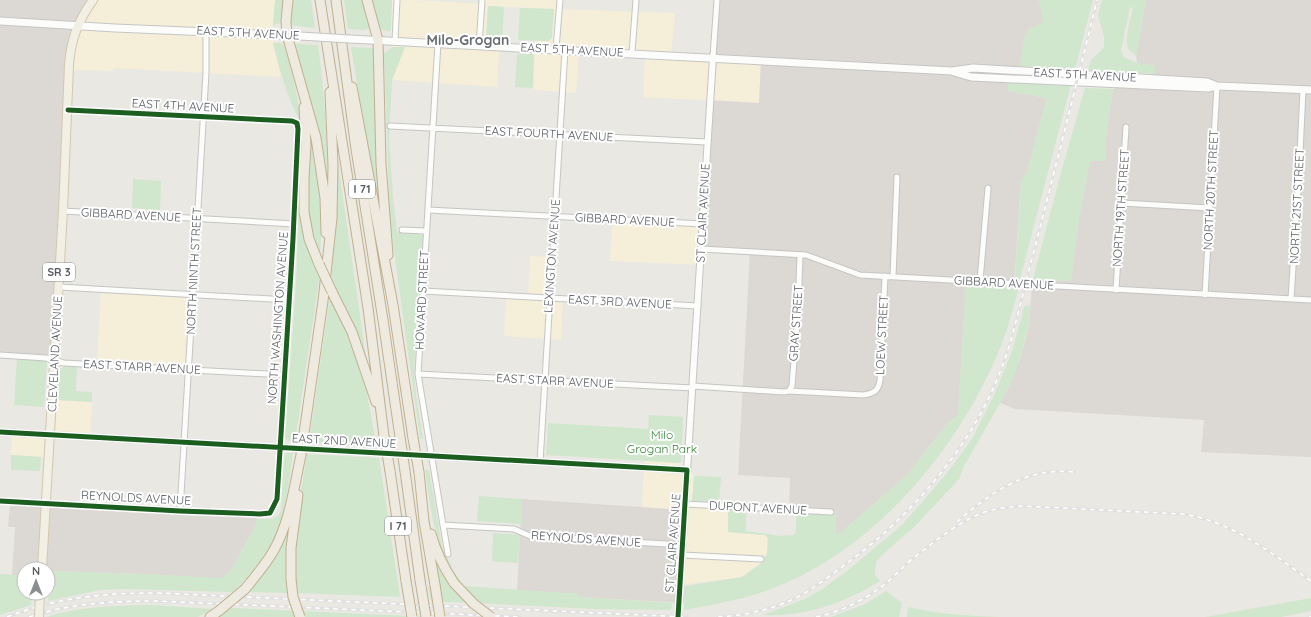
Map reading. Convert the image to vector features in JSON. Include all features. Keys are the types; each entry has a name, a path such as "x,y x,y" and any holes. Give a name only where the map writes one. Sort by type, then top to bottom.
{"highway":[{"path":"288,0 286,21 287,35 314,131 322,171 325,198 323,301 301,455 300,480 291,548 291,579 294,597 300,617"},
{"name":"I 71","path":"320,0 368,308 381,416 412,617"},
{"name":"I 71","path":"336,0 356,149 383,320 426,617"},
{"path":"367,0 378,40 381,164 393,305"},
{"path":"342,43 355,101 393,305 419,472 424,521 440,617"},
{"path":"323,264 332,218 333,165 327,48"},
{"path":"303,93 306,146 304,212 309,239 323,264 332,292 352,332 381,416"},
{"path":"210,617 245,589 265,565 274,550 286,520 301,455"},
{"path":"423,503 435,549 448,574 454,583 474,604 492,617"}],"main road":[{"name":"CLEVELAND AVENUE","path":"42,561 59,287 70,50 83,14 93,0"},
{"name":"EAST 5TH AVENUE","path":"0,21 713,57 952,71 971,77 1208,88 1217,86 1311,90"},
{"path":"39,617 40,601"}],"street":[{"path":"395,41 397,0"},
{"path":"479,46 482,0"},
{"path":"556,49 560,0"},
{"path":"632,54 636,0"},
{"name":"ST CLAIR AVENUE","path":"678,617 717,0"},
{"name":"NORTH NINTH STREET","path":"180,511 206,73 206,31"},
{"name":"HOWARD STREET","path":"438,43 418,374 442,526 448,554"},
{"name":"LEXINGTON AVENUE","path":"540,462 565,50"},
{"name":"NORTH 20TH STREET","path":"1205,295 1217,86"},
{"name":"NORTH 21ST STREET","path":"1291,299 1299,181 1303,90"},
{"name":"EAST 4TH AVENUE","path":"68,110 292,121 297,123"},
{"name":"NORTH WASHINGTON AVENUE","path":"270,513 277,499 294,224 297,123"},
{"name":"EAST FOURTH AVENUE","path":"390,126 707,142"},
{"name":"NORTH 19TH STREET","path":"1116,290 1126,127"},
{"path":"893,277 897,177"},
{"path":"980,281 988,188"},
{"path":"1122,204 1210,208"},
{"name":"GIBBARD AVENUE","path":"428,210 703,224"},
{"name":"GIBBARD AVENUE","path":"63,211 294,224"},
{"path":"402,230 426,231"},
{"name":"GIBBARD AVENUE","path":"701,249 800,254 860,275 1311,300"},
{"name":"GRAY STREET","path":"790,391 792,386 798,312 800,254"},
{"name":"LOEW STREET","path":"875,392 879,388 880,381 885,276"},
{"path":"59,287 289,300"},
{"name":"EAST 3RD AVENUE","path":"423,291 698,306"},
{"name":"EAST STARR AVENUE","path":"0,355 46,358 64,363 285,375"},
{"name":"EAST STARR AVENUE","path":"418,374 784,392 790,391 864,395 875,392"},
{"name":"EAST 2ND AVENUE","path":"0,432 687,470"},
{"name":"REYNOLDS AVENUE","path":"0,500 180,511 260,514 270,513"},
{"name":"DUPONT AVENUE","path":"685,504 831,512"},
{"name":"REYNOLDS AVENUE","path":"442,526 514,529 530,536 683,546"},
{"path":"682,555 761,559"}],"shaded area":[{"path":"0,0 93,0 74,31 54,359 0,355"},
{"path":"93,0 275,0 273,43 281,77 113,68 113,71 72,70 74,31"},
{"path":"392,0 482,4 482,0 559,0 559,9 675,13 671,55 761,61 759,103 643,97 645,54 579,50 576,93 536,90 533,88 535,41 549,41 554,9 488,6 486,38 500,39 497,87 392,80 405,47 393,47 391,31"},
{"path":"716,0 1039,0 1043,14 1043,21 1040,25 1029,29 1026,34 1017,83 1008,91 1047,98 1027,172 1021,180 1014,287 966,284 958,415 947,424 906,476 839,534 836,534 789,509 790,478 738,475 750,251 701,248 710,100 759,103 761,61 712,57"},
{"path":"1146,0 1311,0 1311,457 1201,452 1204,420 1015,409 1000,403 1019,362 1026,337 1030,318 1033,279 1071,281 1078,224 1090,160 1105,161 1107,125 1113,89 1155,74 1155,66 1137,63 1136,56"},
{"path":"612,219 703,225 700,265 610,261"},
{"path":"530,256 554,257 552,298 563,298 561,340 504,336 506,296 528,297"},
{"path":"101,293 186,298 189,300 185,364 183,366 98,361"},
{"path":"58,400 92,402 90,436 50,433 51,407"},
{"path":"12,434 48,436 47,457 11,455"},
{"path":"644,461 681,463 694,476 692,501 719,502 728,510 728,532 765,535 768,538 767,554 760,564 742,577 681,585 642,507"},
{"path":"522,499 685,510 682,585 685,586 684,603 577,597 577,594 517,590"},
{"path":"10,503 257,515 256,525 232,569 222,579 144,574 56,571 56,561 16,561 16,575 12,575 15,527 8,527"}],"green space":[{"path":"275,0 283,0 281,22 280,24 278,23 273,26"},
{"path":"292,0 311,0 315,28 290,25"},
{"path":"344,0 364,0 371,27 365,30 348,29"},
{"path":"371,0 392,0 391,31 386,31 378,26 374,16"},
{"path":"1039,0 1093,0 1020,279 1015,279 1021,180 1027,172 1047,98 1008,91 1008,82 1061,86 1065,68 1020,66 1023,46 1028,31 1043,21"},
{"path":"1102,0 1146,0 1136,56 1127,46 1127,35 1133,8 1130,7 1121,50 1124,57 1137,63 1155,66 1155,74 1088,70 1091,60 1104,48 1104,36 1098,15"},
{"path":"488,6 504,7 502,39 486,38"},
{"path":"520,8 554,9 552,38 549,41 518,40"},
{"path":"273,43 280,43 284,46 290,65 301,123 281,74"},
{"path":"294,44 318,45 326,129 328,179 326,180"},
{"path":"351,47 372,48 374,51 382,231"},
{"path":"393,47 405,47 392,80 389,140 397,232 423,235 414,371 423,439 420,439 390,221 384,53"},
{"path":"517,54 534,54 533,88 515,87"},
{"path":"1085,88 1113,89 1107,125 1105,161 1090,161 1078,224 1071,281 1033,279 1059,180"},
{"path":"309,129 319,179 321,235 320,258 314,242 308,210 307,178"},
{"path":"337,170 339,170 365,359 331,282 336,226"},
{"path":"133,179 161,181 160,210 132,208"},
{"path":"299,205 306,240 320,274 295,441 289,441 285,438 296,284"},
{"path":"966,284 1019,287 1001,346 976,398 956,431 908,494 880,521 849,546 817,567 783,584 759,593 734,600 684,610 685,586 742,577 760,564 767,554 768,538 765,535 728,532 728,510 746,511 746,531 780,536 794,535 796,533 796,513 798,509 836,510 836,534 839,534 906,476 947,424 958,415"},
{"path":"330,296 353,347 361,371 370,408 376,446 309,442"},
{"path":"1028,305 1030,307 1030,318 1019,362 1000,403 964,466 959,479 914,527 884,553 876,562 875,575 880,581 852,596 824,607 794,614 763,615 805,599 821,590 851,568 903,524 948,472 972,439 995,393 1013,348 1024,307"},
{"path":"17,359 47,360 44,407 14,405"},
{"path":"64,365 77,366 76,391 92,392 92,402 58,400 60,368 63,368"},
{"name":"Milo Grogan Park","path":"649,415 683,417 681,463 546,455 548,423 648,429"},
{"path":"287,453 293,453 286,501 275,535 270,546 258,564 233,592 122,589 100,590 56,599 56,571 222,578 232,569 256,525 257,519 272,519 279,514 281,510 284,457"},
{"path":"307,454 379,458 400,597 296,593 294,576 295,541"},
{"path":"11,455 41,457 40,471 11,470"},
{"path":"425,470 429,470 442,546 454,572 464,586 577,594 578,597 672,603 671,610 596,609 431,601 428,587 439,586 437,562 462,585 453,572 440,545 432,516"},
{"path":"694,476 721,477 719,502 692,501"},
{"path":"479,496 522,499 521,524 477,521"},
{"path":"286,533 288,534 286,567 288,593 249,592 270,564"},
{"path":"493,533 520,535 518,563 492,561"},
{"path":"0,574 16,575 16,601 31,601 31,605 0,615"},
{"path":"886,591 902,603 899,617 831,617 865,604"},
{"path":"1311,598 1311,611 1281,617 1206,617"},
{"path":"151,605 212,609 198,617 47,617 59,613 85,609 112,606"},
{"path":"908,607 953,614 999,617 907,617"},
{"path":"231,608 432,617 218,617"}],"railway":[{"path":"718,617 756,612 792,600 814,587 851,560 874,542 917,501 937,478 972,429 998,377 1012,338 1097,0"},
{"path":"957,522 983,501 1011,484 1025,478 1041,473 1057,471 1074,472"},
{"path":"908,562 945,534 975,516 985,512 1008,507 1022,506 1182,514 1200,518 1218,523 1266,549 1311,581"},
{"path":"816,617 835,612 870,595 913,559"},
{"path":"7,617 45,605 81,598 100,595 158,593 687,617"},
{"path":"29,617 45,612 77,606 157,601 520,617"}],"cycle path":[{"path":"0,501 260,514 270,513 277,499 293,239 298,129 297,123 292,121 68,110"},
{"path":"0,432 687,470 678,617"}],"district":[{"name":"Milo-Grogan","path":"468,40"}]}
